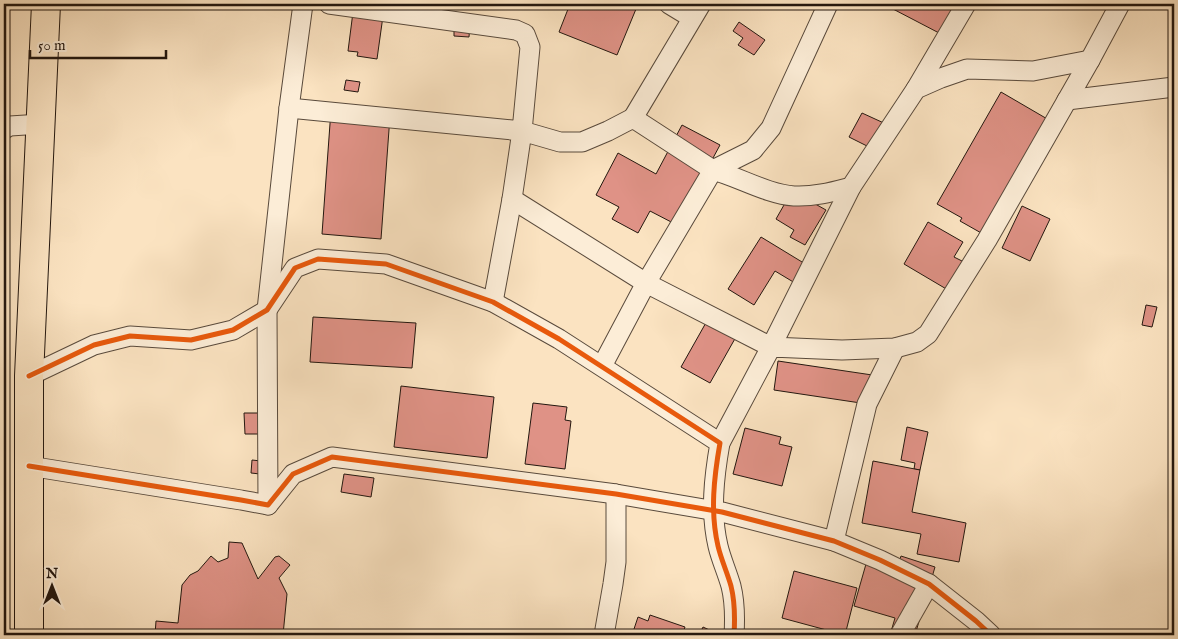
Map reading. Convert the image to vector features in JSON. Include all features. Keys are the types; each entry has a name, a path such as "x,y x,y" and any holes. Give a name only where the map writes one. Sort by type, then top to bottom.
{"main road":[{"path":"29,635 29,376 46,4"}],"street":[{"path":"268,505 267,310 289,108 303,4"},
{"path":"329,4 516,30 525,34 530,47 522,131 512,199 493,302"},
{"path":"289,108 522,131 560,142 582,142 633,118 696,11 669,4"},
{"path":"602,366 646,283 714,170 753,150 771,128 828,4"},
{"path":"734,635 734,607 731,587 718,545 714,511 715,474 720,443 771,347 851,187 916,90 966,4"},
{"path":"512,199 646,283 771,347 834,350 895,348 917,342 928,334 987,240 1120,4"},
{"path":"916,90 941,78 967,69 1033,71 1090,60"},
{"path":"1067,100 1174,87"},
{"path":"633,118 714,170 765,189 793,196 816,195 851,187"},
{"path":"4,129 10,126 41,124"},
{"path":"29,376 94,345 130,336 191,340 233,330 267,310 295,268 318,259 386,264 493,302 559,339 720,443"},
{"path":"834,541 867,404 895,348"},
{"path":"268,505 293,474 332,457 616,494 722,512 834,541 880,560 929,584 991,635"},
{"path":"29,466 268,505"},
{"path":"604,635 616,562 616,494"},
{"path":"900,635 929,584"}],"building":[{"path":"570,4 622,4 636,9 617,55 559,32"},
{"path":"896,4 958,4 941,34 893,9"},
{"path":"353,12 383,16 377,59 357,56 358,52 348,51"},
{"path":"739,22 765,40 754,55 738,45 743,38 733,31"},
{"path":"454,23 470,24 469,37 454,36"},
{"path":"346,80 360,82 358,92 344,90"},
{"path":"1001,92 1049,120 983,234 960,221 962,218 937,204"},
{"path":"331,110 390,116 381,239 322,234"},
{"path":"862,113 886,124 873,149 849,137"},
{"path":"682,125 720,145 677,225 650,211 638,233 612,219 619,207 596,195 618,153 656,174"},
{"path":"792,191 826,210 805,245 790,237 794,230 776,219"},
{"path":"1022,206 1050,219 1030,261 1002,248"},
{"path":"928,222 963,242 954,257 964,262 948,290 904,264"},
{"path":"761,237 807,265 795,283 775,271 754,305 728,289"},
{"path":"1146,305 1157,307 1152,327 1142,325"},
{"path":"712,312 741,328 710,383 681,367"},
{"path":"313,317 416,323 412,368 310,362"},
{"path":"778,361 879,376 874,405 774,390"},
{"path":"401,386 494,397 487,458 394,447"},
{"path":"533,403 567,407 565,420 571,421 565,469 525,464"},
{"path":"244,413 259,413 259,434 245,434"},
{"path":"907,427 928,432 920,470 914,469 915,463 901,460"},
{"path":"745,428 781,437 779,444 792,447 782,486 733,474"},
{"path":"252,460 261,461 260,474 251,473"},
{"path":"873,461 920,470 912,512 966,523 959,562 917,554 921,534 862,523"},
{"path":"344,474 374,478 371,497 341,492"},
{"path":"229,542 242,543 258,579 275,557 279,556 290,565 279,578 287,594 283,635 155,635 156,621 178,623 182,585 211,556 218,562 228,558"},
{"path":"870,550 900,559 901,556 935,567 915,635 890,635 895,618 854,606"},
{"path":"794,571 857,588 845,635 782,618"},
{"path":"650,615 685,627 682,635 642,635 633,632 638,617 648,621"},
{"path":"703,627 720,635 699,635"}],"cycle path":[{"path":"29,376 94,345 130,336 191,340 233,330 267,310 295,268 318,259 386,264 493,302 559,339 720,443 716,469 714,520 718,546 732,592 734,635"},
{"path":"29,466 268,505 293,474 332,457 616,494 722,512 834,541 880,560 929,584 991,635"}]}
